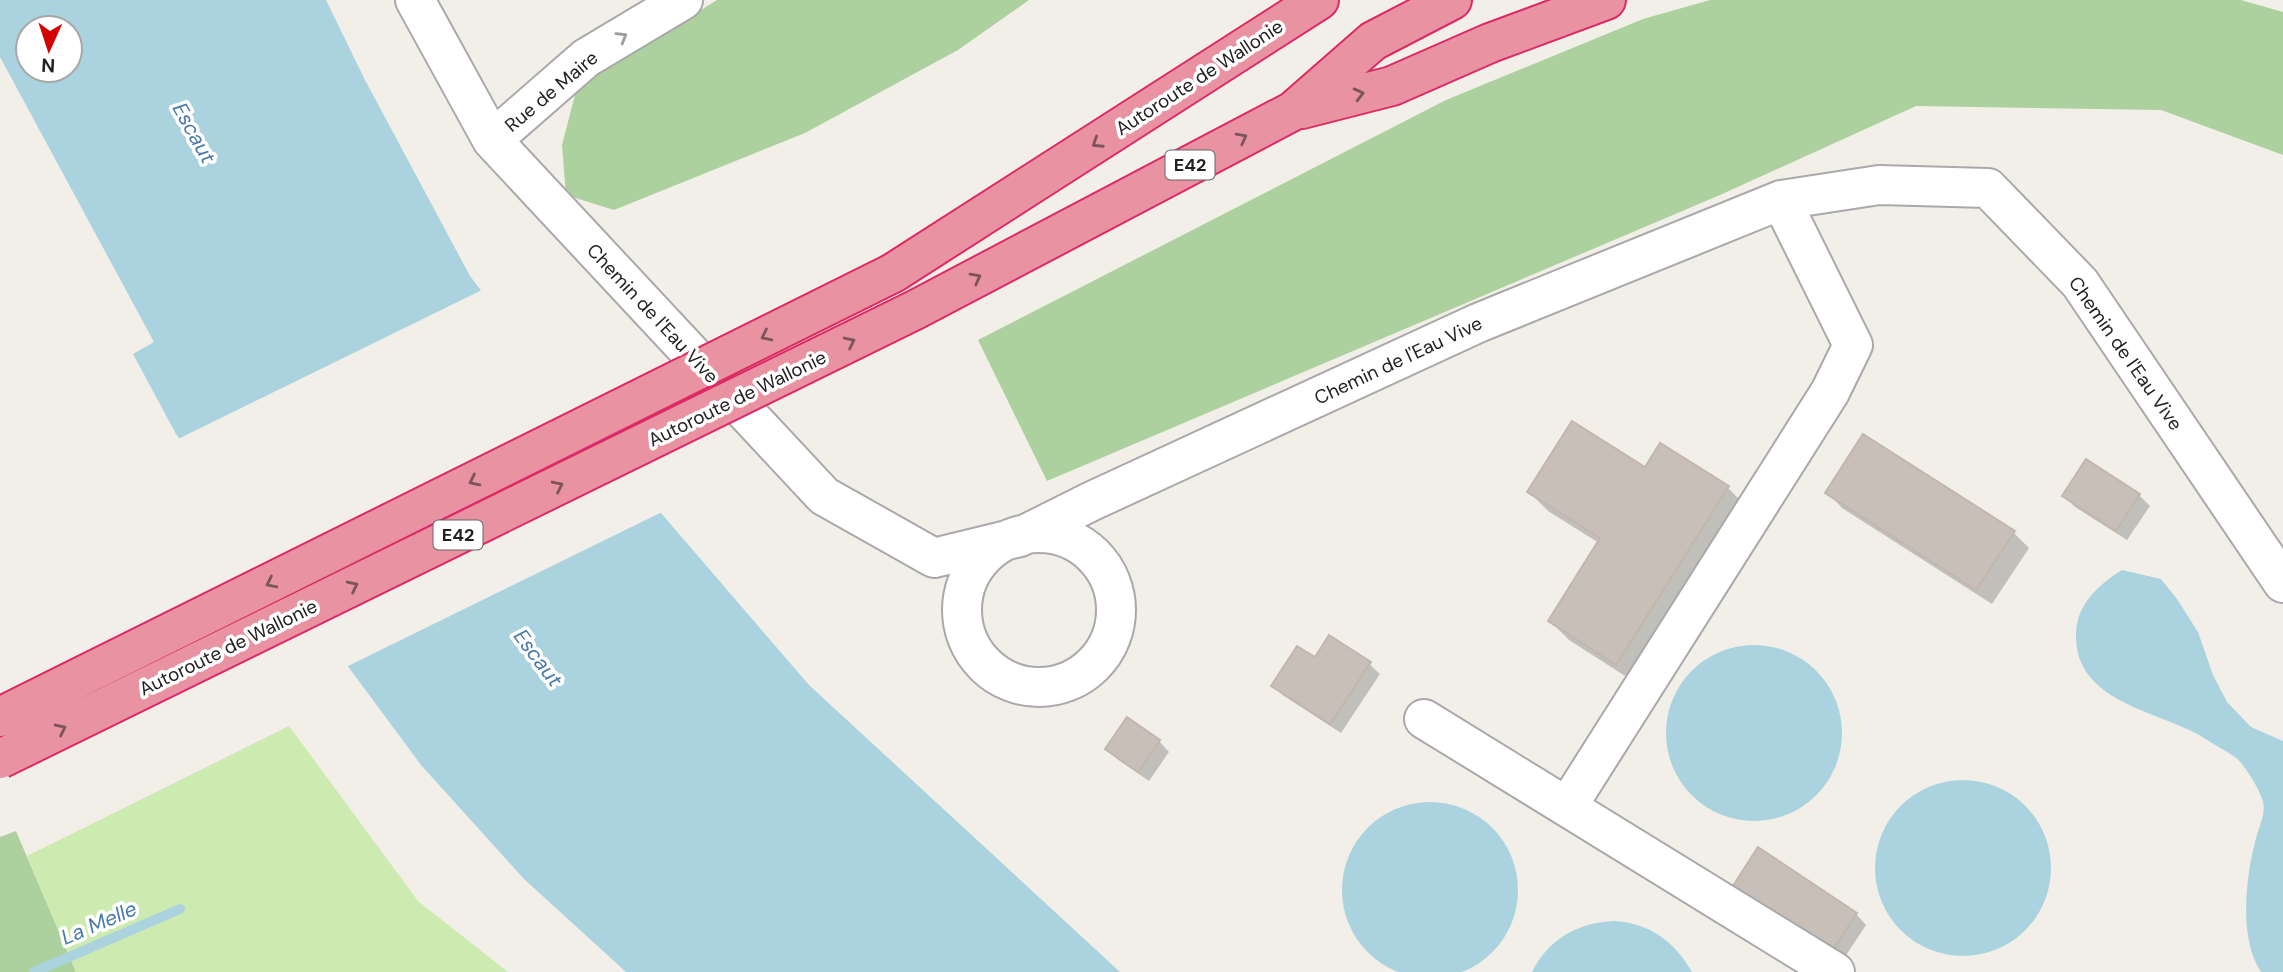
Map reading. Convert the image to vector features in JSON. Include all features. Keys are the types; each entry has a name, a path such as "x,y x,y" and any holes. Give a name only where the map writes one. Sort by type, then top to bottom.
{"highway":[{"name":"Autoroute de Wallonie","path":"0,717 893,273 1319,0"},
{"name":"Autoroute de Wallonie","path":"0,759 915,310 1293,111 1373,41 1452,0"},
{"path":"1293,111 1392,86 1490,43 1606,0"}],"street":[{"name":"Chemin de l'Eau Vive","path":"415,0 492,140 824,496 933,558 1020,537 1092,501 1478,323 1780,200 1879,185 1988,188 2080,283 2283,583"},
{"name":"Rue de Maire","path":"492,140 586,58 682,0"},
{"path":"1567,807 1830,392 1853,345 1780,200"},
{"path":"1046,531 1071,538 1092,552 1108,572 1116,597 1116,622 1108,646 1101,656 1093,666 1071,680 1047,687 1020,685 997,675 978,658 965,635 961,609 965,584 978,561 997,543 1020,537 1046,531"},
{"path":"1424,719 1835,972"}],"green space":[{"path":"717,0 1029,0 958,50 805,133 614,210 566,195 562,145 577,87"},
{"path":"1710,0 2241,0 2283,12 2283,155 2161,110 1916,106 1720,195 1047,481 978,340 1446,100 1643,19"},
{"path":"289,726 418,901 508,972 76,972 27,856"},
{"path":"16,831 76,972 0,972 0,837"}],"water":[{"name":"Escaut","path":"0,0 326,0 365,80 470,276 568,405 809,685 1120,972 626,972 524,879 421,765 176,434 133,354 154,342 15,84 84,84 84,14 14,14 14,83 0,57"},
{"path":"2122,570 2161,579 2198,632 2213,675 2227,702 2251,727 2283,741 2283,972 2261,972 2249,942 2247,888 2252,853 2264,806 2251,777 2237,759 2200,736 2134,707 2100,687 2087,673 2079,656 2077,624 2084,605 2097,589"},
{"path":"1754,645 1788,651 1816,671 1836,699 1842,733 1836,767 1816,795 1788,815 1754,821 1720,815 1692,795 1672,767 1666,733 1672,699 1692,671 1720,651"},
{"path":"1963,780 1997,786 2025,806 2045,834 2051,868 2045,902 2025,930 1997,950 1963,956 1929,950 1901,930 1881,902 1875,868 1881,834 1901,806 1929,786"},
{"path":"1430,802 1464,809 1492,828 1511,856 1518,890 1511,924 1492,952 1464,971 1430,978 1396,971 1368,952 1349,924 1342,890 1349,856 1368,828 1396,809"},
{"path":"1614,921 1639,926 1660,936 1678,952 1692,972 1532,972 1547,950 1566,935 1589,925"}],"pier":[{"path":"484,289 571,402 664,511 344,668 176,440"}],"building":[{"path":"1572,421 1645,467 1660,443 1729,486 1616,665 1548,621 1600,538 1527,492"},
{"path":"1863,434 2015,531 1976,590 1825,493"},
{"path":"2086,459 2140,494 2116,531 2062,496"},
{"path":"1329,635 1371,662 1330,724 1271,686 1297,646 1315,657"},
{"path":"1127,717 1160,740 1138,772 1105,749"},
{"path":"1758,847 1857,913 1830,954 1731,889"}],"waterway":[{"name":"La Melle","path":"34,972 180,909"}]}
